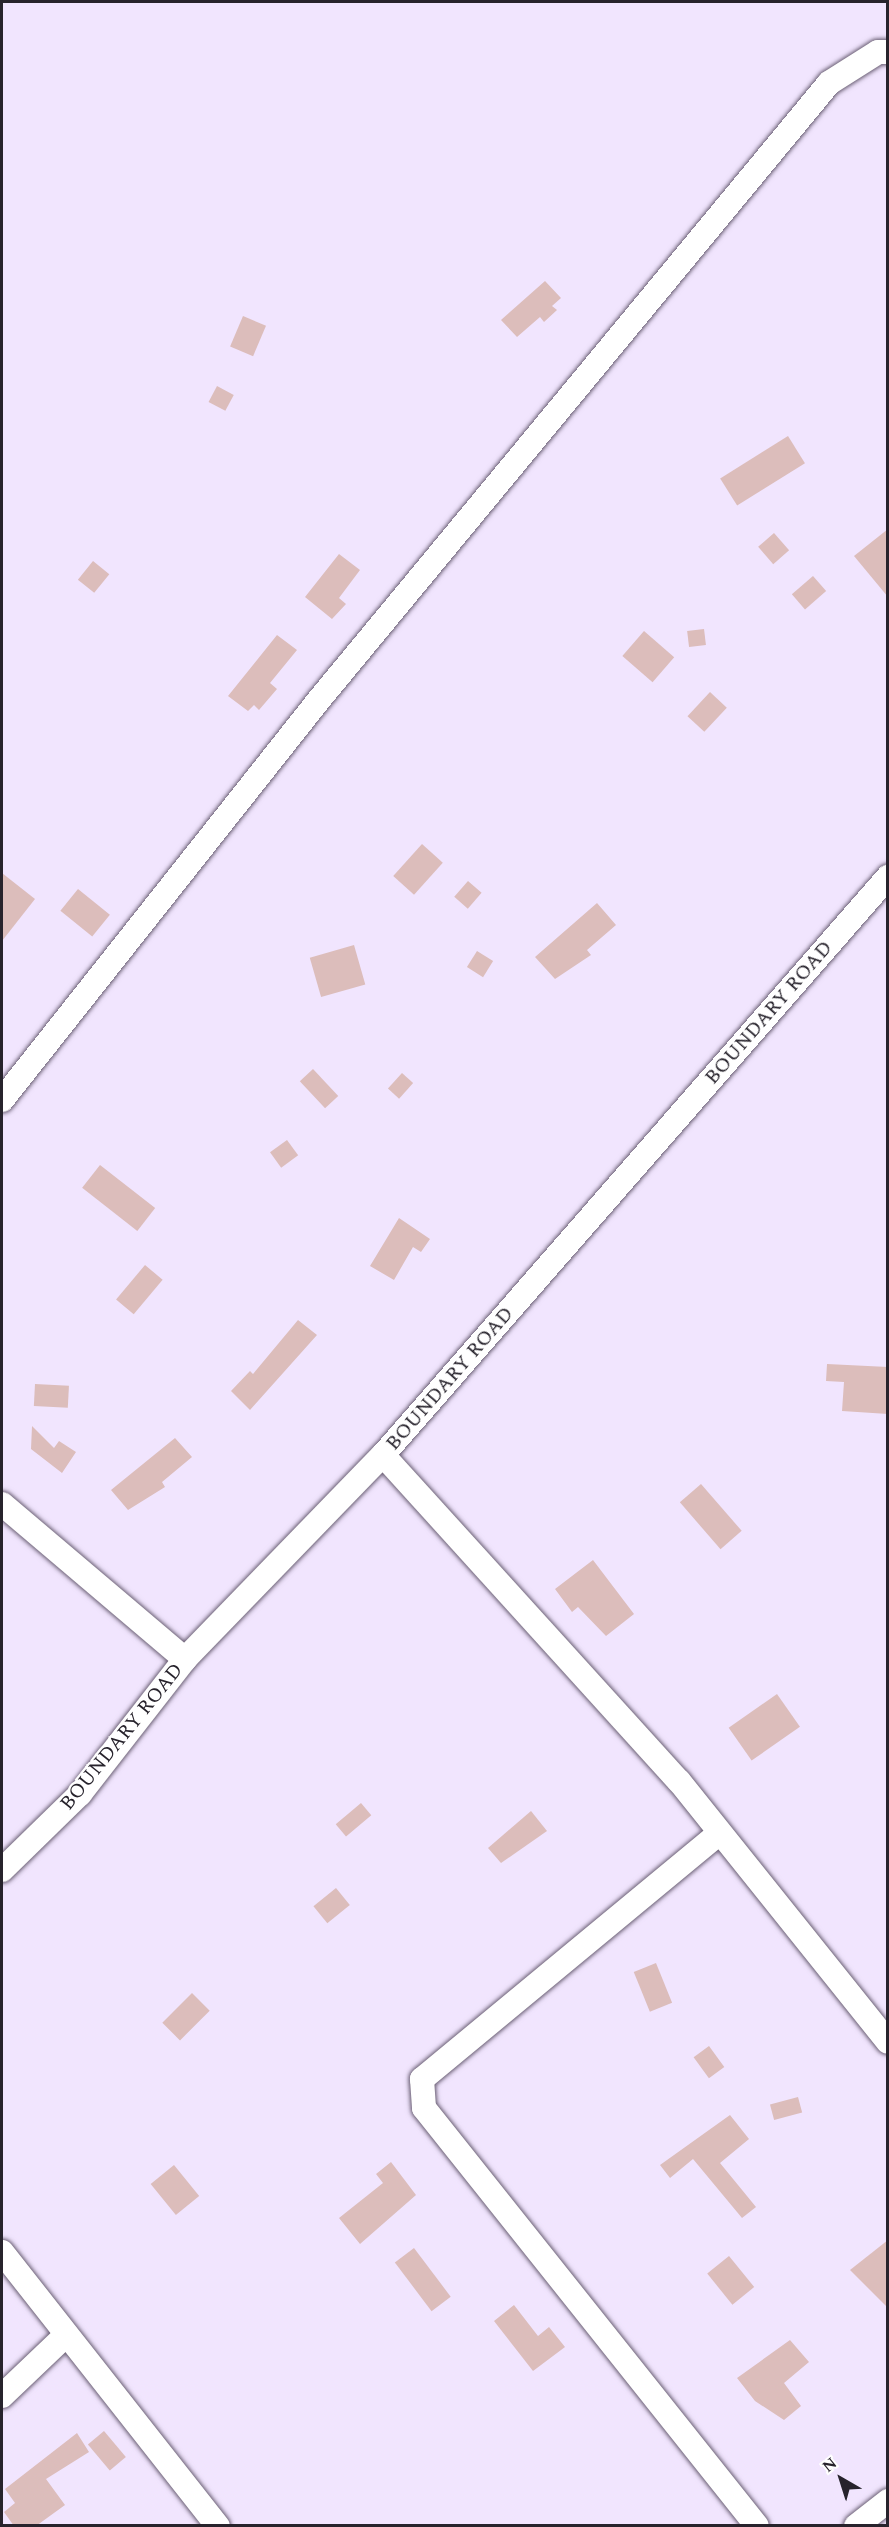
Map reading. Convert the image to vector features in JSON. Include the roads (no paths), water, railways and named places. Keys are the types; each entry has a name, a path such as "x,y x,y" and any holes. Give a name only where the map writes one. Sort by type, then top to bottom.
{"street":[{"path":"2,1100 318,701 829,83 878,52 888,52"},
{"name":"BOUNDARY ROAD","path":"2,1870 80,1794 185,1659 383,1455 888,877"},
{"path":"383,1455 679,1781 717,1835 888,2042"},
{"path":"2,1504 185,1659"},
{"path":"717,1835 422,2079 424,2108 757,2526"},
{"path":"2,2252 218,2526"},
{"path":"2,2396 66,2335"},
{"path":"856,2526 888,2500"}]}
